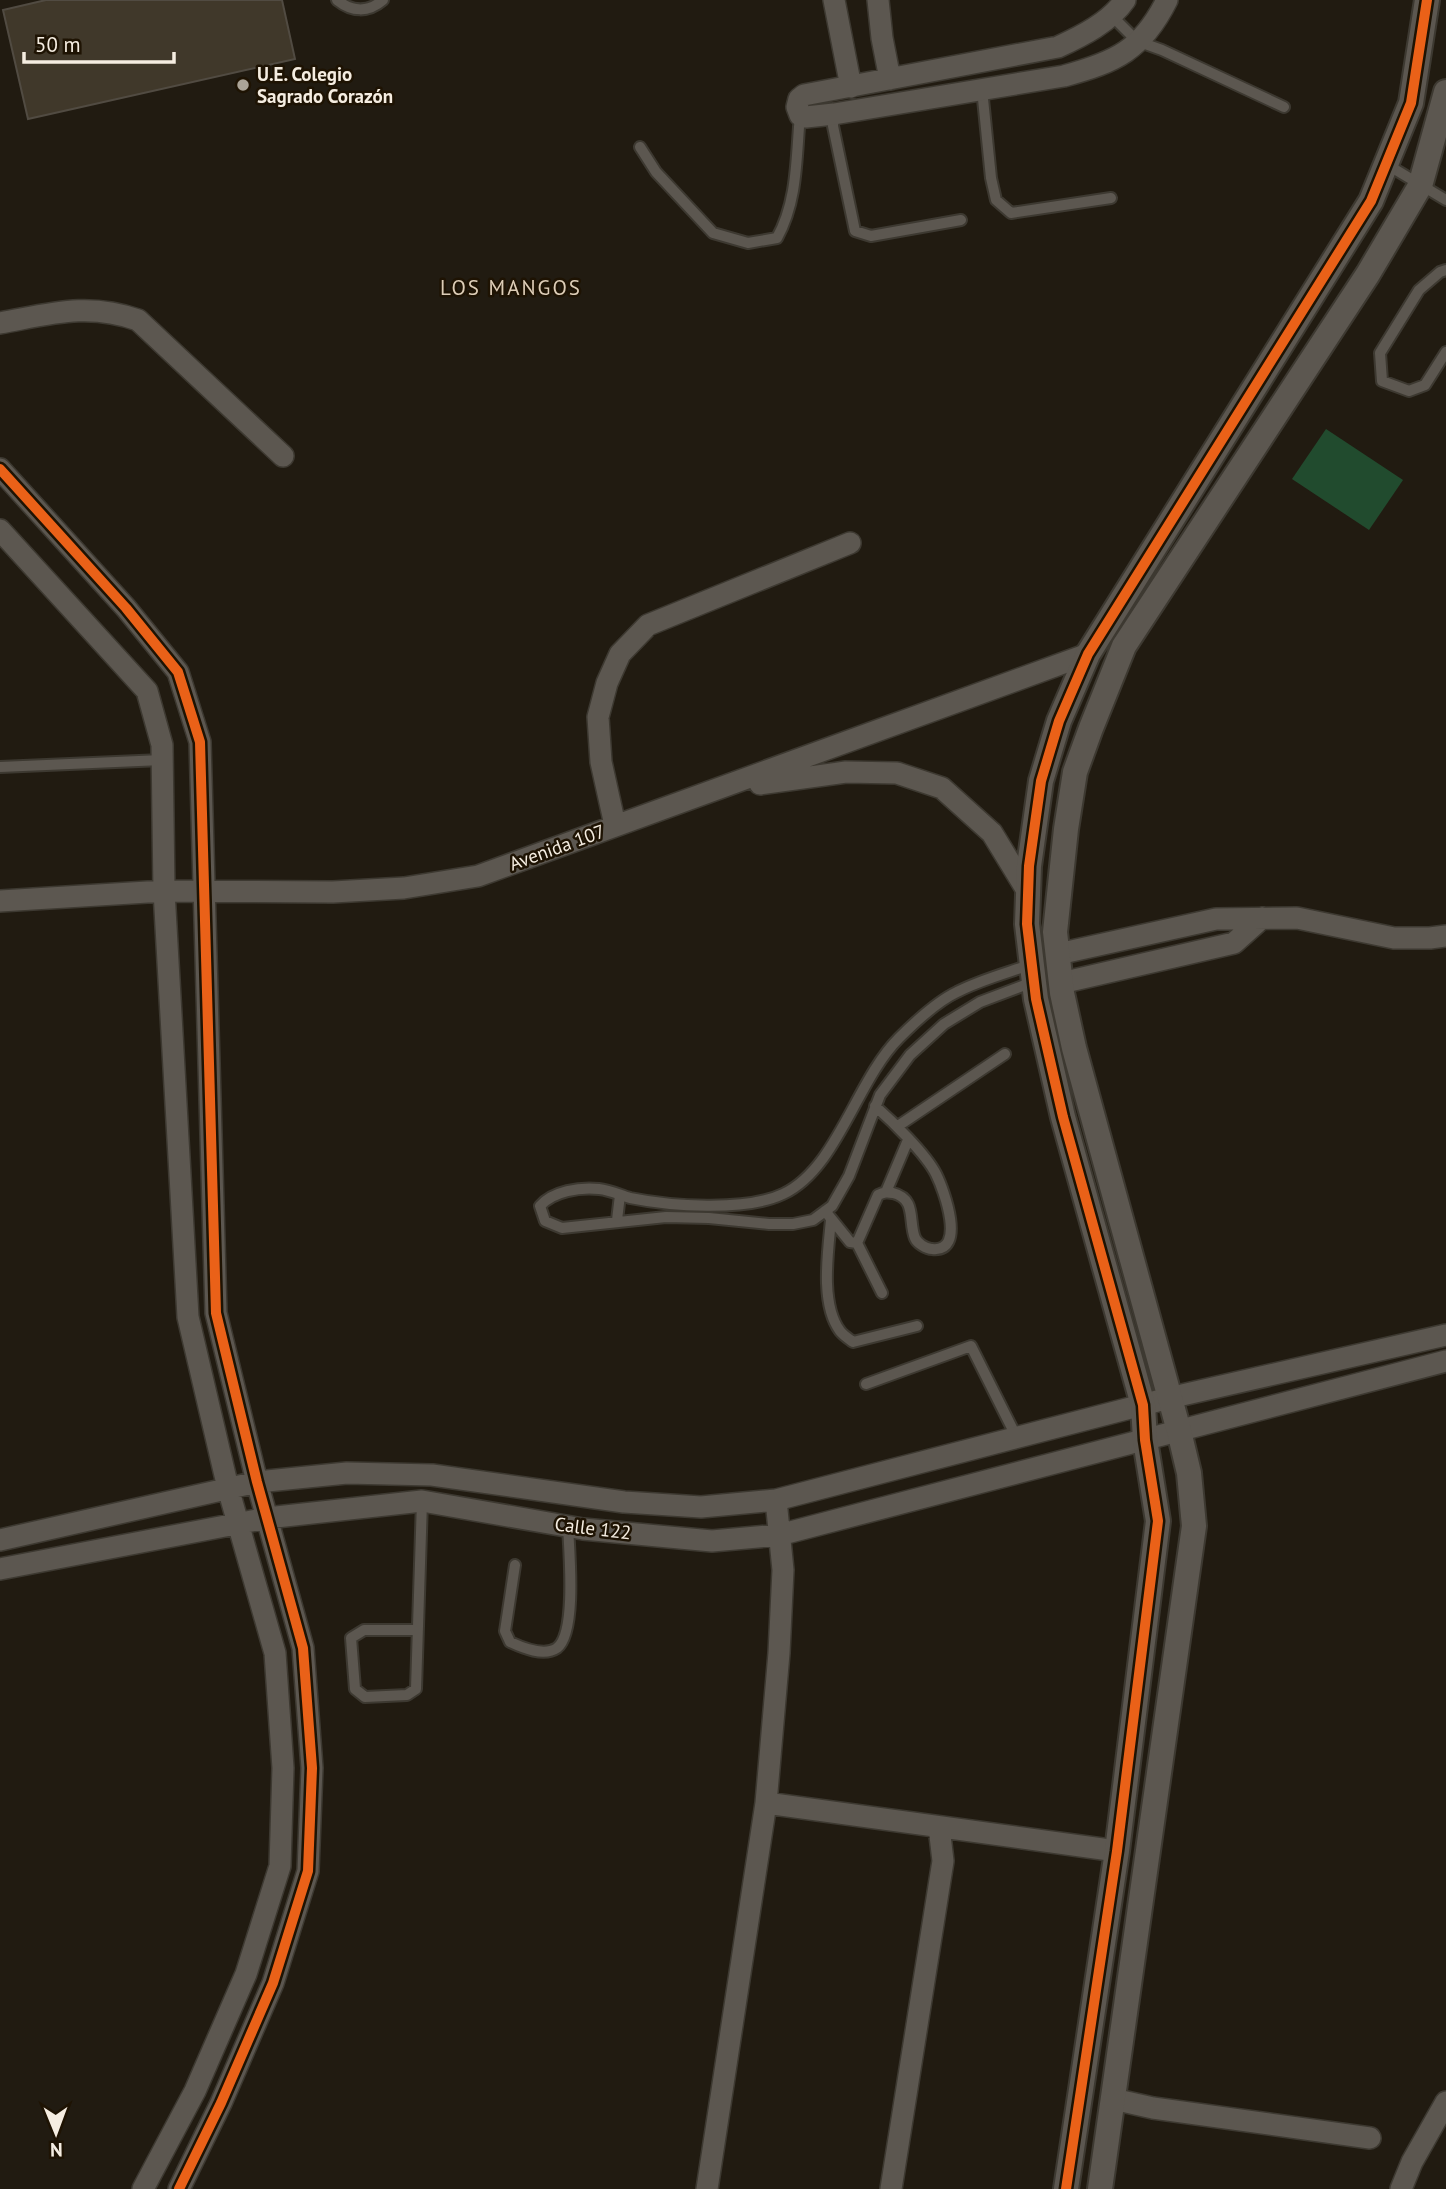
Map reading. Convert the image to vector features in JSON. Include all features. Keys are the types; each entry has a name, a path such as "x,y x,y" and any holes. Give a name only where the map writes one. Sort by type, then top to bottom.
{"street":[{"path":"834,0 852,87"},
{"path":"878,0 890,79"},
{"path":"1118,7 1085,34 1058,47 804,95 799,99 797,107 800,115 806,117 834,114 1064,76 1093,68 1119,57 1137,41 1155,24 1167,0"},
{"path":"1066,2189 1117,1851 1158,1521 1143,1405 1063,1117 1033,973 1027,924 1029,866 1041,781 1059,721 1088,654 1371,201 1411,103 1427,0"},
{"path":"1100,2189 1194,1526 1189,1473 1179,1431 1074,1048 1061,983 1055,932 1075,772 1124,646 1368,274 1420,186 1446,93"},
{"path":"0,323 94,309 120,313 138,320 283,456"},
{"path":"0,469 126,608 178,672 200,742 216,1313 257,1482 303,1648 312,1768 308,1871 273,1983 221,2103 179,2189"},
{"path":"0,530 147,691 162,745 164,891 188,1317 228,1488 275,1653 283,1769 280,1866 246,1973 195,2091 143,2189"},
{"path":"615,825 601,762 598,717 607,683 620,654 648,625 850,543"},
{"name":"Avenida 107","path":"0,901 164,891 333,892 404,888 478,876 1088,654"},
{"path":"720,790 846,772 897,773 942,788 992,833 1028,892"},
{"path":"1061,983 1234,943 1262,918"},
{"path":"1058,954 1216,919 1297,918 1394,937 1446,936"},
{"name":"Calle 122","path":"0,1540 257,1482 347,1473 432,1475 624,1502 701,1507 776,1500 1169,1398 1446,1335"},
{"name":"Calle 122","path":"0,1569 267,1518 422,1502 568,1526 712,1541 779,1535 1446,1360"},
{"path":"706,2189 766,1803 783,1570 776,1500"},
{"path":"1124,1795 1155,1800"},
{"path":"766,1803 1117,1851"},
{"path":"891,2189 943,1861 939,1827"},
{"path":"1113,2098 1153,2108 1370,2138"},
{"path":"1401,2189 1412,2162 1446,2102"}],"lane":[{"path":"337,0 357,10 368,9 383,0"},
{"path":"1118,7 1137,41 1284,107"},
{"path":"982,89 991,178 996,200 1011,213 1111,198"},
{"path":"834,114 833,126 855,231 871,236 961,220"},
{"path":"639,146 656,172 713,233 748,243 777,238 786,223 794,188 800,115"},
{"path":"1386,164 1446,200"},
{"path":"1446,270 1419,290 1380,353 1382,381 1409,391 1425,385 1446,352"},
{"path":"0,767 162,760"},
{"path":"917,1326 853,1342 840,1331 828,1301 828,1216 849,1176 880,1095 910,1055 944,1024 1033,973"},
{"path":"828,1216 793,1224 677,1217 617,1220 562,1228 544,1221 540,1206 548,1197 568,1191 600,1189 673,1204 708,1205 756,1203 783,1194 806,1179 826,1156 866,1084 897,1040 956,992 1033,973"},
{"path":"898,1126 1005,1054"},
{"path":"875,1106 898,1126 936,1174 953,1234 951,1240 942,1248 930,1250 915,1238 909,1203 900,1195 886,1192 878,1195 858,1243 882,1293"},
{"path":"886,1192 908,1140"},
{"path":"617,1220 620,1195"},
{"path":"828,1216 850,1242 858,1243"},
{"path":"866,1384 971,1346 1017,1438"},
{"path":"417,1630 356,1632 351,1638 355,1689 365,1697 407,1695 415,1689 422,1502"},
{"path":"514,1565 505,1631 510,1642 525,1649 555,1649 564,1639 571,1587 568,1526"}],"green space":[{"path":"1326,429 1403,480 1369,530 1292,479"}],"building":[{"path":"46,0 282,0 295,59 28,119 3,10"}],"cycle path":[{"path":"1066,2189 1117,1851 1158,1521 1145,1440 1143,1405 1063,1117 1036,999 1027,924 1029,866 1041,781 1059,721 1088,654 1371,201 1411,103 1427,0"},
{"path":"0,469 126,608 178,672 200,742 216,1313 257,1482 303,1648 312,1768 308,1871 273,1983 221,2103 179,2189"}],"place":[{"name":"U.E. Colegio Sagrado Corazón","path":"243,85"}],"district":[{"name":"LOS MANGOS","path":"511,287"}]}
